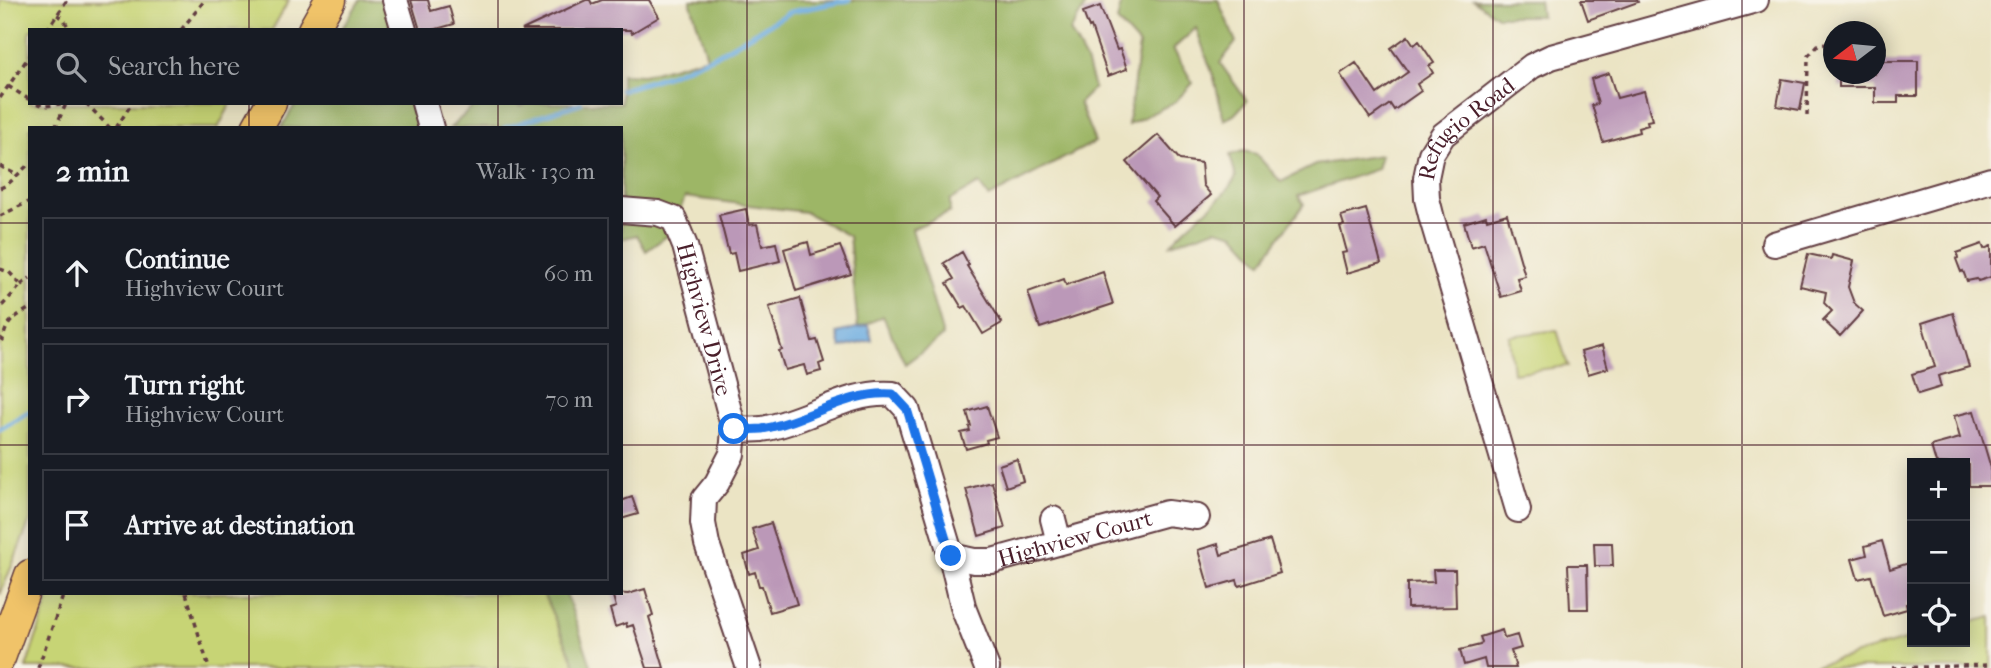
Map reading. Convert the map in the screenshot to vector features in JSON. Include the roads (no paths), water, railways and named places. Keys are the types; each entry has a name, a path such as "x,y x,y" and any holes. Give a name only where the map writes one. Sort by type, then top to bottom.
{"main road":[{"path":"314,28 330,0"},
{"path":"258,126 270,105"},
{"path":"0,659 28,581"}],"street":[{"path":"395,0 403,28"},
{"name":"Refugio Road","path":"1518,510 1427,199 1426,178 1432,154 1443,135 1532,66 1551,57 1756,0"},
{"path":"425,105 430,126"},
{"path":"1774,244 1991,180"},
{"name":"Highview Drive","path":"623,210 658,214 674,219 680,228 734,429 732,454 717,483 704,499 703,523 707,544 749,668"},
{"path":"734,429 760,429 788,422 874,392 893,394 907,409 951,556 964,610 987,668"},
{"name":"Highview Court","path":"951,556 974,561 992,561 1056,530 1135,532 1167,513 1197,517"}],"water":[{"path":"868,325 872,340 841,348 837,333"}],"waterway":[{"path":"623,89 669,75 716,55 790,12 849,0"},
{"path":"511,126 575,105"},
{"path":"0,429 28,412"}]}
